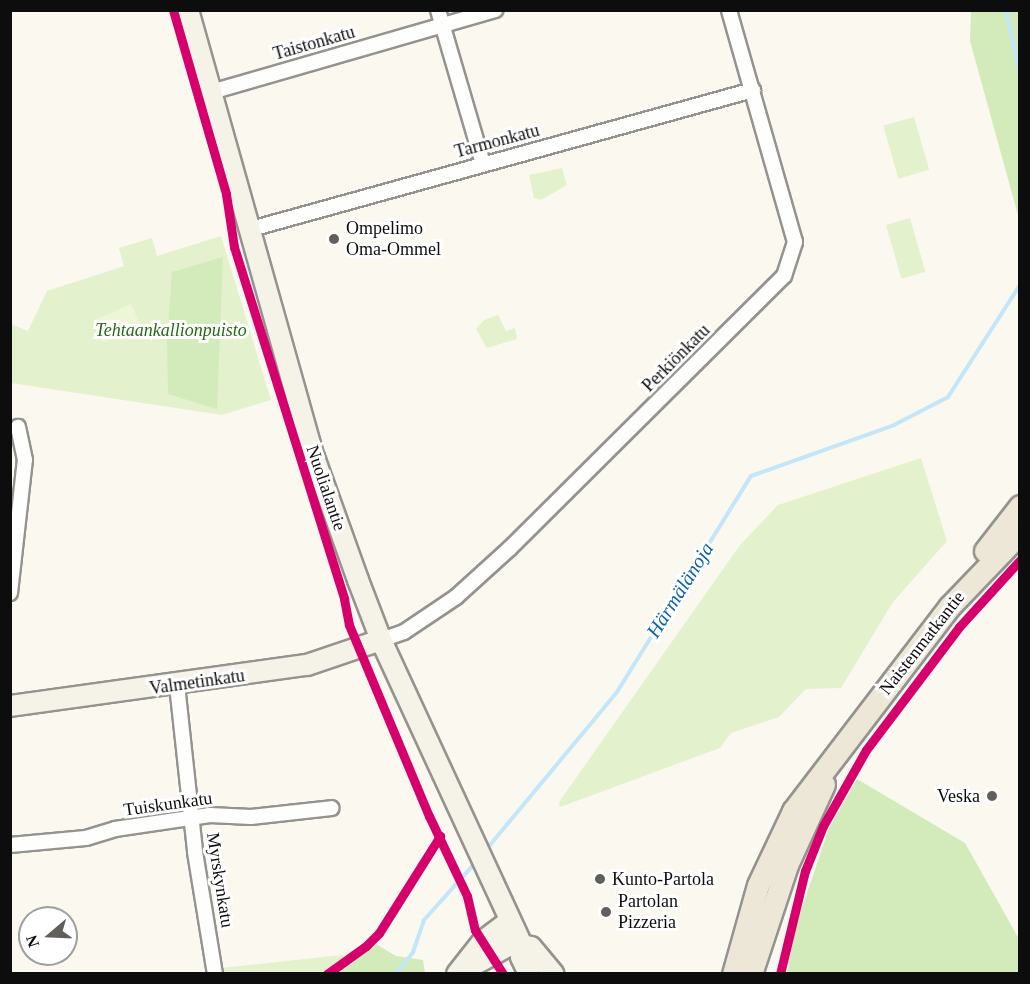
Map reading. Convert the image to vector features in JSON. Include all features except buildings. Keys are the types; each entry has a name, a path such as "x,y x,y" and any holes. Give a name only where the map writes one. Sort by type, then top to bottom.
{"main road":[{"path":"966,588 978,559 1020,506"},
{"name":"Naistenmatkantie","path":"736,970 758,885 793,811 833,762 883,691 966,588 1020,533"}],"street":[{"name":"Nuolialantie","path":"188,10 314,457 381,640 520,942 521,957 529,974"},
{"path":"438,10 483,164"},
{"name":"Taistonkatu","path":"211,92 495,10"},
{"name":"Perkiönkatu","path":"381,640 405,632 479,576 784,276 795,242 729,10"},
{"name":"Tarmonkatu","path":"250,229 753,90"},
{"path":"10,593 25,460 18,427"},
{"name":"Valmetinkatu","path":"10,706 177,685 307,665 381,640"},
{"name":"Myrskynkatu","path":"177,685 192,819 215,974"},
{"name":"Tuiskunkatu","path":"10,845 86,838 115,829 231,814 251,817 332,808"},
{"path":"458,974 483,941 510,921"},
{"name":"Nuolialantie","path":"520,942 531,947 554,974"},
{"path":"458,974 520,942"}],"green space":[{"path":"971,11 1019,11 1019,219 970,41"},
{"path":"914,117 929,170 898,179 883,126"},
{"path":"562,168 567,185 541,200 534,198 529,175"},
{"path":"910,218 925,272 901,279 886,225"},
{"name":"Tehtaankallionpuisto","path":"221,236 271,400 222,415 11,383 11,324 28,331 47,291 124,266 119,248 152,238 157,256"},
{"path":"223,257 217,409 168,394 167,339 172,272"},
{"path":"131,304 141,326 103,343 94,321"},
{"path":"498,315 506,331 515,328 517,339 487,348 476,329 484,320"},
{"path":"921,458 947,541 893,602 841,688 806,689 779,717 731,733 720,748 560,807 559,802 740,545 778,505"},
{"path":"857,779 965,843 1019,939 1019,973 787,973 796,925 829,828"},
{"path":"376,944 396,956 423,960 425,973 340,973"},
{"path":"342,955 351,966 340,974 221,974 221,968"}],"waterway":[{"path":"1006,10 1020,74"},
{"name":"Härmälänoja","path":"485,851 617,692 751,476 894,425 948,397 1020,285"},
{"name":"Härmälänoja","path":"396,974 413,952 424,920 477,861"}],"cycle path":[{"path":"173,10 226,194 234,247 344,599 349,625 429,816 467,896 475,930 503,974"},
{"path":"780,974 805,871 823,826 866,750 959,627 1020,560"},
{"path":"327,974 366,946 379,933 440,836"}],"place":[{"name":"Ompelimo Oma-Ommel","path":"334,239"},
{"name":"Veska","path":"992,796"},
{"name":"Kunto-Partola","path":"600,879"},
{"name":"Partolan Pizzeria","path":"606,912"}]}
